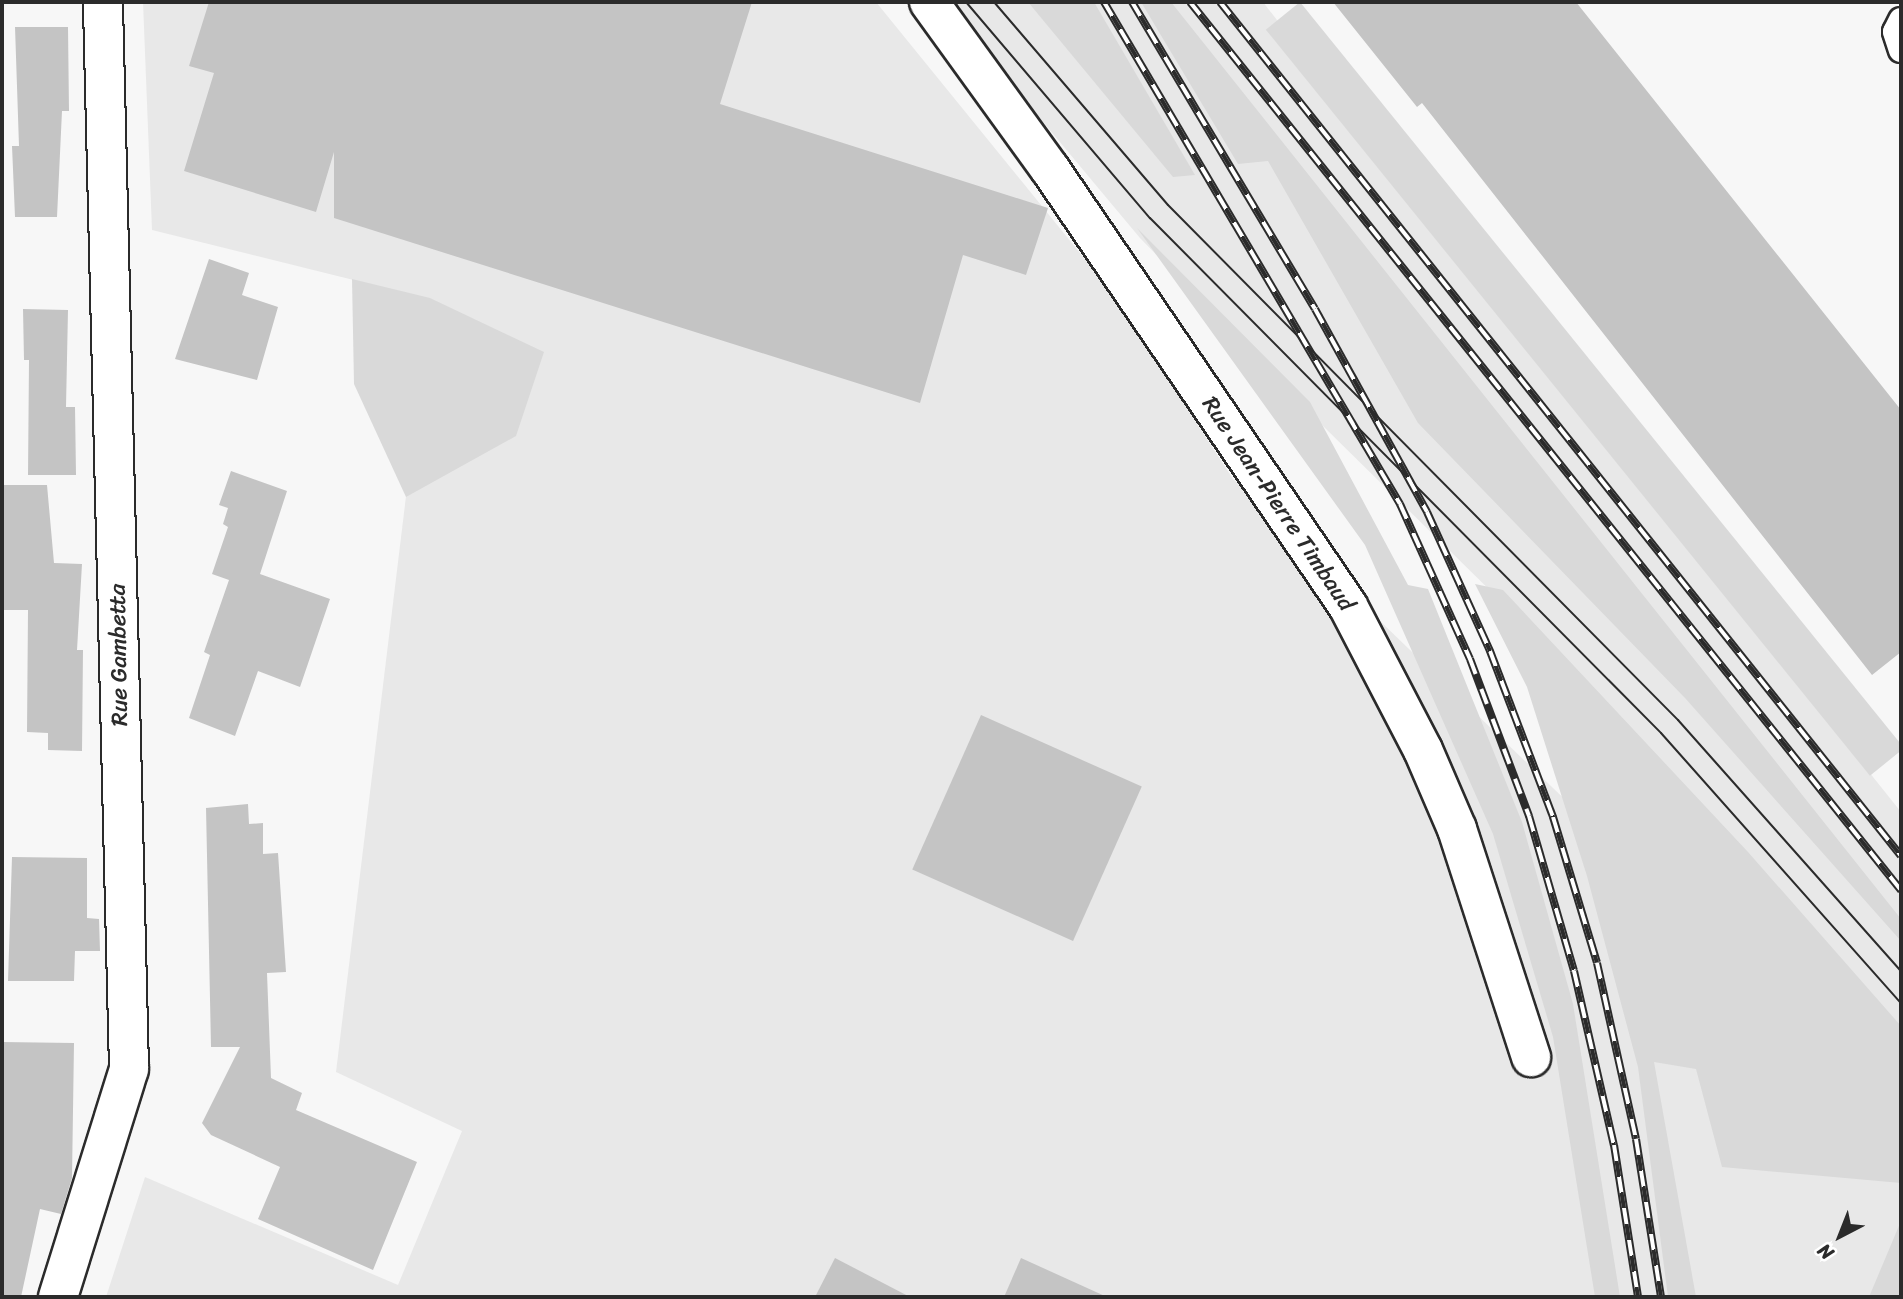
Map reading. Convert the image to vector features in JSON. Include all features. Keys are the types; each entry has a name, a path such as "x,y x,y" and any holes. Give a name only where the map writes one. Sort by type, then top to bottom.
{"street":[{"name":"Rue Gambetta","path":"58,1297 129,1069 103,2"},
{"name":"Rue Jean-Pierre Timbaud","path":"929,2 1050,169 1348,606 1423,750 1457,829 1531,1057"}],"lane":[{"path":"1901,20 1895,32 1901,50"}],"shaded area":[{"path":"143,2 876,2 1110,290 1233,479 1901,1124 1901,1297 106,1297 145,1177 398,1285 462,1131 336,1072 430,299 152,230"},
{"path":"943,2 1263,2 1521,336 1901,812 1901,1035 1639,737 1325,428 1140,238"},
{"path":"1028,2 1094,2 1195,175 1173,177"},
{"path":"1141,2 1171,2 1901,919 1901,941 1685,698 1418,423 1268,161 1238,164"},
{"path":"1300,2 1901,744 1901,751 1870,776 1266,30"},
{"path":"1137,228 1310,402 1408,585 1428,589 1522,822 1573,1004 1620,1297 1595,1297 1553,1037 1493,834 1365,545"},
{"path":"352,279 430,298 544,352 516,436 406,497 354,384"},
{"path":"1475,584 1503,590 1748,852 1901,1026 1901,1183 1722,1167 1696,1069 1654,1062 1696,1297 1668,1297 1638,1067 1587,876 1527,687"},
{"path":"1901,1221 1901,1297 1869,1297"}],"building":[{"path":"209,2 752,2 720,104 1048,208 1026,275 963,255 920,403 334,218 334,152 316,212 184,171 214,73 189,66"},
{"path":"1333,2 1576,2 1901,410 1901,652 1872,675 1422,103 1417,107"},
{"path":"15,27 68,27 69,111 62,111 57,217 15,217 12,146 19,146"},
{"path":"209,259 249,273 242,295 278,307 257,380 175,359"},
{"path":"23,309 68,310 66,407 75,407 76,475 28,475 29,360 24,360"},
{"path":"231,471 287,491 260,574 330,599 300,687 258,671 235,736 189,718 210,655 204,652 229,580 212,574 228,527 223,524 228,508 219,505"},
{"path":"2,485 47,485 54,563 82,564 77,650 83,650 82,751 48,750 48,733 27,732 28,610 2,610"},
{"path":"981,715 1142,787 1073,941 912,869"},
{"path":"248,804 249,824 263,823 263,854 278,853 286,972 267,973 271,1078 302,1093 296,1110 417,1162 373,1270 258,1219 280,1167 211,1135 202,1123 240,1047 211,1047 206,808"},
{"path":"12,857 87,858 87,918 99,919 100,951 75,951 74,981 8,981"},
{"path":"2,1042 74,1043 72,1178 61,1214 40,1209 21,1297 2,1297"},
{"path":"835,1258 910,1297 815,1297"},
{"path":"1021,1258 1107,1297 1004,1297"}],"tram line":[{"path":"966,2 1150,218 1661,733 1901,1003"},
{"path":"994,2 1168,205 1678,720 1901,971"}],"railway":[{"path":"1104,2 1400,504 1470,659 1529,816 1574,971 1614,1145 1638,1297"},
{"path":"1132,2 1315,309 1427,512 1490,651 1553,817 1597,963 1636,1139 1661,1297"},
{"path":"1190,2 1901,890"},
{"path":"1220,2 1901,856"}]}
